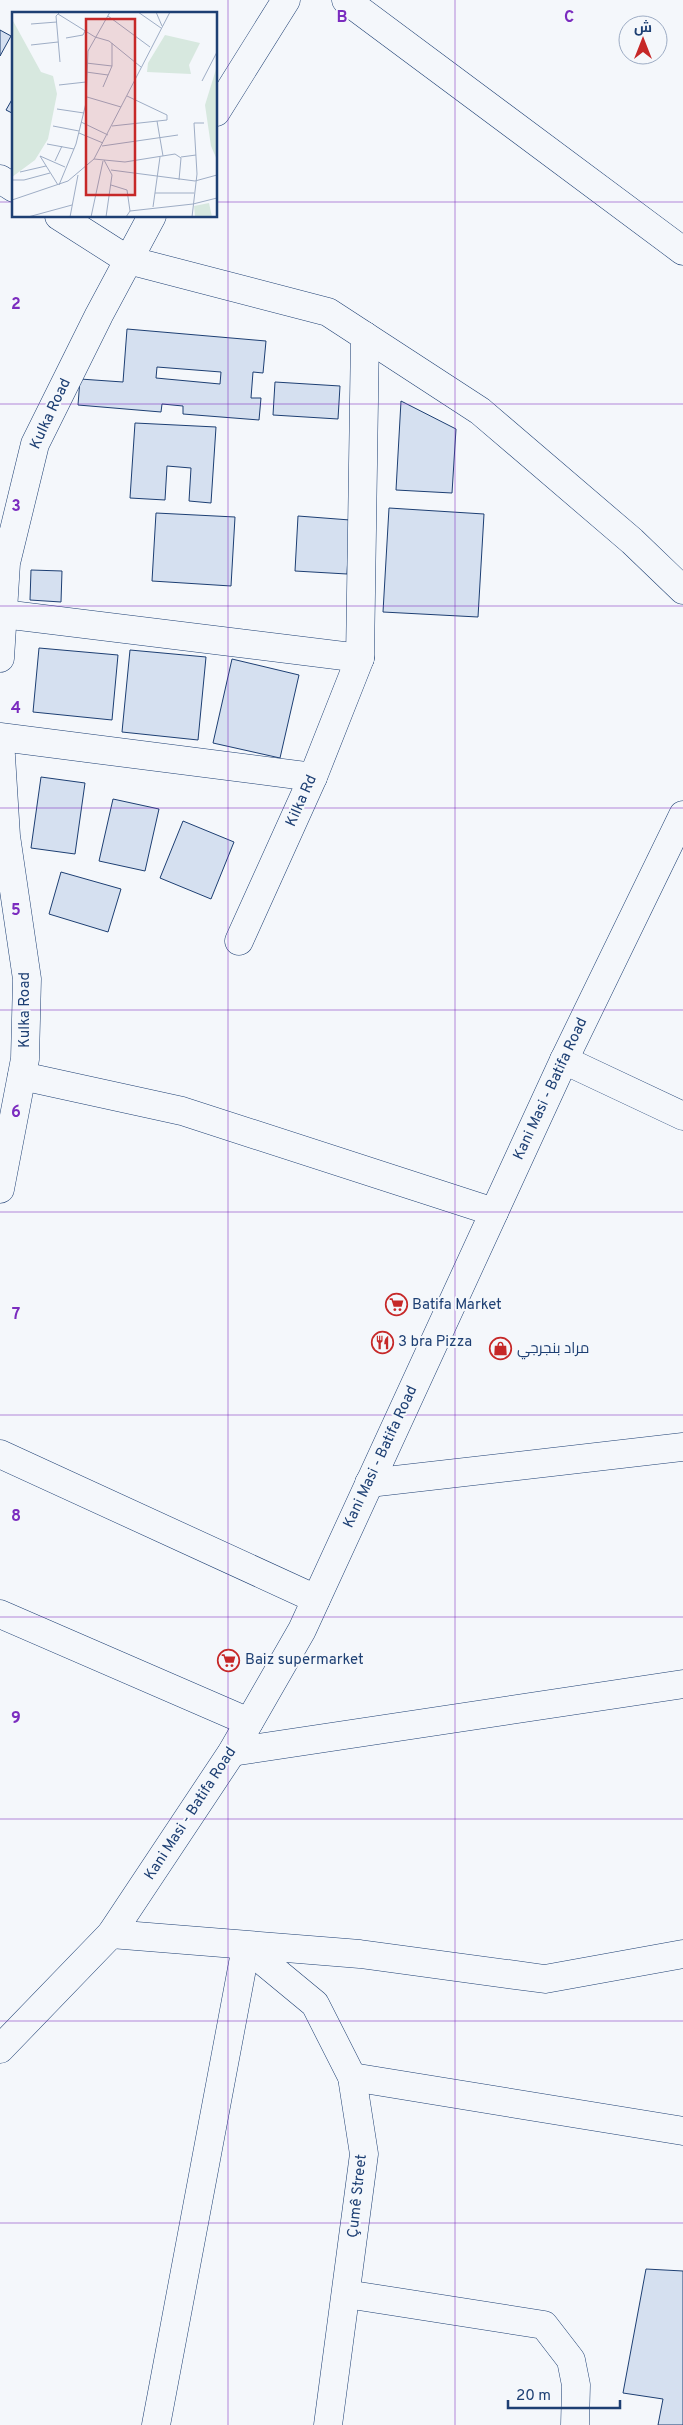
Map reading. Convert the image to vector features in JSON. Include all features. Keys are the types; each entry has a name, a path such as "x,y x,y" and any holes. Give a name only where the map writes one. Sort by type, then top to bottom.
{"street":[{"path":"346,0 683,251"},
{"path":"218,109 283,1"},
{"path":"0,179 12,187"},
{"path":"62,218 128,260 328,312 480,411 632,542 683,590"},
{"name":"Kulka Road","path":"0,658 6,563 35,444 151,218"},
{"path":"3,614 360,658 365,336"},
{"name":"Kilka Rd","path":"239,941 313,777 360,658"},
{"path":"0,739 313,777"},
{"name":"Kulka Road","path":"0,739 6,836 6,877 27,979 25,1059 0,1189"},
{"name":"Kani Masi - Batifa Road","path":"0,2049 111,1934 232,1752 302,1630 564,1060 683,815"},
{"path":"564,1060 683,1116"},
{"path":"22,1076 182,1111 494,1212"},
{"path":"369,1483 683,1447"},
{"path":"0,1454 316,1599"},
{"path":"0,1614 249,1722"},
{"path":"232,1752 683,1684"},
{"path":"111,1934 246,1947 360,1954 545,1979 683,1954"},
{"path":"156,2425 246,1947"},
{"name":"Çumê Street","path":"246,1947 315,2004 352,2077 364,2154 328,2425"},
{"path":"352,2077 683,2131"},
{"path":"346,2294 544,2325 571,2360 576,2385 574,2425"}],"building":[{"path":"0,30 11,36 0,56"},
{"path":"12,100 12,113 6,110"},
{"path":"127,329 266,341 263,373 253,372 251,398 261,398 259,420 183,414 183,406 162,404 161,412 78,405 80,379 123,382","holes":["157,367 221,372 220,384 156,378"]},
{"path":"275,382 340,386 338,419 273,415"},
{"path":"401,401 456,429 452,493 396,490"},
{"path":"135,423 216,427 211,503 189,501 191,468 167,466 165,500 130,498"},
{"path":"389,508 484,514 478,617 383,612"},
{"path":"156,513 235,517 231,586 152,581"},
{"path":"298,516 350,520 347,574 295,571"},
{"path":"31,570 62,571 61,602 30,600"},
{"path":"39,648 118,655 112,720 33,712"},
{"path":"130,650 206,657 198,740 122,732"},
{"path":"232,659 299,675 280,758 213,743"},
{"path":"41,777 85,783 75,854 31,848"},
{"path":"113,799 159,809 145,871 99,861"},
{"path":"183,821 234,842 211,899 160,878"},
{"path":"61,872 121,889 108,932 49,914"},
{"path":"646,2269 683,2271 683,2425 658,2425 663,2399 623,2393"}],"place":[{"name":"Batifa Market","path":"396,1305"},
{"name":"3 bra Pizza","path":"382,1342"},
{"name":"مراد بنجرجي","path":"501,1349"},
{"name":"Baiz supermarket","path":"229,1660"}]}
